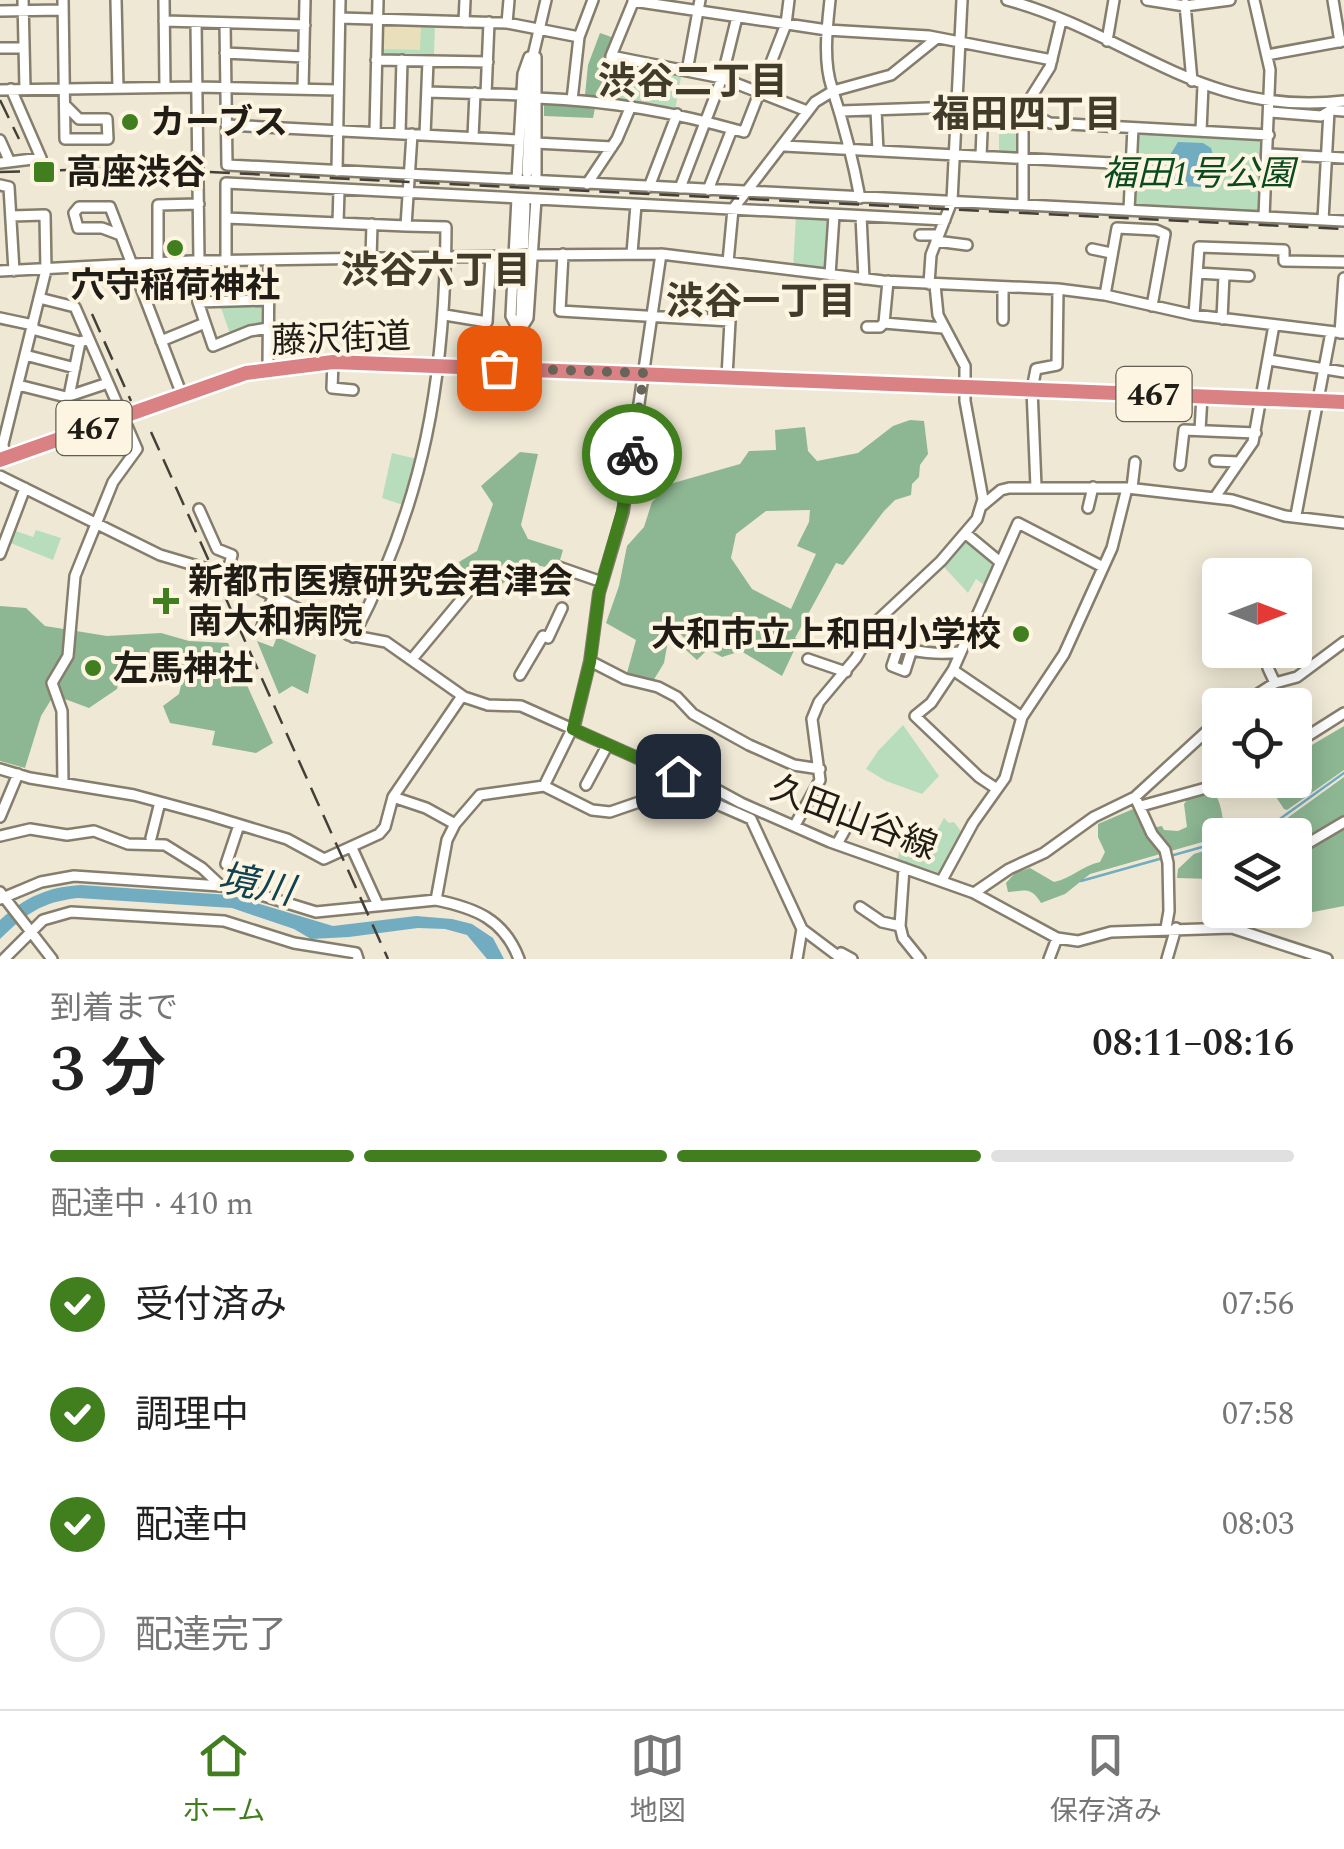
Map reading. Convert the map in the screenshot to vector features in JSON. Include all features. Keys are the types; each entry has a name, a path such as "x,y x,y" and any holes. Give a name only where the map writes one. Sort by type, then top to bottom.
{"highway":[{"name":"藤沢街道","path":"2,459 268,368 333,362 965,386"},
{"name":"467","path":"965,386 1344,402"}],"street":[{"path":"116,0 118,88"},
{"path":"164,0 165,87"},
{"path":"303,88 305,0"},
{"path":"337,171 340,0"},
{"path":"375,132 378,0"},
{"path":"464,22 465,0"},
{"path":"507,23 509,0"},
{"path":"516,180 523,74 546,0"},
{"path":"572,100 579,37 593,0"},
{"path":"687,71 700,0"},
{"path":"537,98 608,102 677,114 744,132 786,24 789,0"},
{"path":"830,0 827,30 833,91 851,149 860,198"},
{"path":"795,825 818,788 820,769 812,719 820,702 846,672 877,621 941,561 977,519 982,505 965,366 938,316 932,285 937,238 952,201 962,0"},
{"path":"1006,0 1203,85 1270,107 1321,116 1344,111"},
{"path":"1107,41 1114,0"},
{"path":"1146,0 1230,0"},
{"path":"1254,0 1267,55 1270,107 1264,217"},
{"path":"1267,55 1342,41 1332,0"},
{"path":"608,102 611,56 633,1 827,30 937,38 1052,60"},
{"path":"1185,3 1192,81"},
{"path":"23,5 24,89"},
{"path":"0,11 23,5 63,5 65,138 108,138 108,119 79,119 65,125"},
{"path":"340,18 507,23 579,37"},
{"path":"680,188 722,78 737,18"},
{"path":"164,21 305,25"},
{"path":"1022,205 1023,110 1052,60 1061,21"},
{"path":"196,22 199,261"},
{"path":"486,94 489,22"},
{"path":"225,23 227,165 516,180 531,177 587,184 1344,221"},
{"path":"728,262 733,209 815,102 833,91 890,75 937,38"},
{"path":"531,177 538,70 534,45"},
{"path":"531,177 534,45"},
{"path":"0,48 24,48"},
{"path":"225,53 304,56"},
{"path":"611,56 722,78 807,112"},
{"path":"376,60 488,62"},
{"path":"402,60 409,175 406,226"},
{"path":"425,135 428,61"},
{"path":"1202,131 1203,85"},
{"path":"0,140 5,161 42,158 6,89 338,90"},
{"path":"427,92 522,95"},
{"path":"473,137 474,94"},
{"path":"1270,107 1344,101"},
{"path":"66,105 79,119"},
{"path":"587,184 612,147 631,106"},
{"path":"841,111 956,107 1023,110 1050,123 1269,135"},
{"path":"981,156 983,108"},
{"path":"876,110 878,151"},
{"path":"1323,220 1330,111"},
{"path":"649,187 677,114"},
{"path":"226,124 519,140"},
{"path":"1129,210 1133,128"},
{"path":"708,190 732,129"},
{"path":"536,143 612,147"},
{"path":"784,146 1131,164"},
{"path":"1268,154 1344,158"},
{"path":"226,261 226,183 521,202 536,199 945,220"},
{"path":"0,185 9,187 14,271"},
{"path":"338,223 339,190"},
{"path":"520,331 511,316 536,199"},
{"path":"520,331 528,318 521,202"},
{"path":"518,368 521,202"},
{"path":"158,262 158,205 198,204"},
{"path":"632,254 636,205"},
{"path":"118,234 102,228 78,228 74,213 79,207 110,207 182,395"},
{"path":"2,459 46,270 45,215 11,216"},
{"path":"830,275 834,215"},
{"path":"102,228 112,216"},
{"path":"861,216 864,279"},
{"path":"226,218 446,227 445,315 432,412 414,495 376,593 353,636"},
{"path":"371,259 372,224"},
{"path":"1105,295 1117,228 1156,230 1165,234 1152,306"},
{"path":"920,234 967,245"},
{"path":"1194,315 1199,247 1284,250 1284,261 1344,262"},
{"path":"1092,249 1111,253"},
{"path":"563,254 560,311 730,321 728,377"},
{"path":"544,786 573,729 590,662 602,582 622,512 637,428 661,254"},
{"path":"0,272 158,262 661,254 932,285 1058,289 1194,315 1338,333"},
{"path":"445,315 486,322 491,257"},
{"path":"268,368 270,262"},
{"path":"1198,273 1249,276"},
{"path":"1222,319 1224,275"},
{"path":"1296,516 1325,368 1338,333 1344,278"},
{"path":"867,327 884,323 888,281"},
{"path":"1003,288 1003,320"},
{"path":"1036,487 1032,389 1036,369 1057,365 1058,289"},
{"path":"40,298 75,308 84,341 108,383 137,449 113,482 75,576 68,656 52,683 62,712 63,783"},
{"path":"268,300 198,302 213,346 268,328"},
{"path":"710,320 706,306 723,307"},
{"path":"0,318 84,341"},
{"path":"161,341 205,323"},
{"path":"884,323 943,328"},
{"path":"1215,497 1256,433 1274,326"},
{"path":"69,396 84,341"},
{"path":"26,355 74,368"},
{"path":"1269,360 1344,372"},
{"path":"333,362 332,388 353,390"},
{"path":"18,385 69,396 108,383"},
{"path":"1200,430 1202,396"},
{"path":"637,428 656,429"},
{"path":"1180,465 1184,430 1256,433"},
{"path":"942,880 1012,759 1022,717 1064,654 1112,548 1135,462"},
{"path":"1215,462 1239,462"},
{"name":"久田山谷線","path":"0,476 165,557 223,573 353,636 386,642 462,696 488,705 514,704 682,778 696,778 741,803 837,844 974,892 1058,938"},
{"path":"1088,508 1093,487"},
{"path":"0,554 25,488"},
{"path":"982,505 1002,490 1129,488 1215,497 1286,516 1344,523"},
{"path":"199,510 217,550 232,556 223,573"},
{"path":"997,789 916,721 915,716 931,703 954,670 1018,524 1103,568"},
{"path":"965,533 1000,562"},
{"path":"556,566 602,582"},
{"path":"412,659 481,576"},
{"path":"261,629 273,597"},
{"path":"520,675 562,608"},
{"path":"867,636 898,648 959,652"},
{"path":"1266,688 1297,678 1344,642"},
{"path":"898,648 892,666 905,671 912,650"},
{"path":"808,659 846,672"},
{"path":"590,662 625,679 658,686 677,697 693,714 764,752 794,765 820,769"},
{"path":"1268,668 1275,682"},
{"path":"954,670 1022,717"},
{"path":"0,769 160,802 287,838 324,859 379,834 393,797 462,696"},
{"path":"1312,734 1344,714"},
{"path":"1138,801 1202,737"},
{"path":"586,785 607,746"},
{"path":"0,817 18,774"},
{"path":"436,900 448,840 455,824 480,795 544,786 600,812 621,811 680,788 750,818 802,929 838,956 841,953 852,959"},
{"path":"974,892 1009,868 1044,852 1094,817 1138,801 1202,787"},
{"path":"818,788 851,819 837,844"},
{"path":"393,797 426,808 455,824"},
{"path":"1138,801 1168,863 1171,928 1166,959"},
{"path":"150,838 160,802"},
{"path":"1312,841 1344,822"},
{"path":"238,825 226,864 262,875"},
{"path":"0,836 30,829 67,835 94,831 128,844 165,845 202,868 220,885"},
{"path":"352,848 378,906"},
{"path":"904,868 900,926 903,938 920,959"},
{"path":"52,959 3,898 41,882 74,876 220,885 250,890 316,912 436,900 472,908 490,918 506,934 519,959"},
{"path":"860,908 882,922 900,926"},
{"path":"4,959 28,928 51,916 71,912 224,921 294,943 356,953 358,959"},
{"path":"1049,959 1058,938 1078,942 1111,932 1202,927"},
{"path":"1219,928 1252,932 1327,959"},
{"path":"797,959 802,929"}],"green space":[{"path":"380,23 435,23 434,55 381,55"},
{"path":"600,33 614,38 604,63 602,96 585,95 588,65"},
{"path":"616,61 682,72 675,110 615,98"},
{"path":"544,101 596,103 593,118 544,116"},
{"path":"999,112 1019,116 1019,154 999,153"},
{"name":"福田1号公園","path":"1136,133 1265,140 1260,215 1130,207"},
{"path":"796,215 830,217 826,271 793,268"},
{"path":"219,302 261,302 261,324 230,334"},
{"path":"910,420 924,421 928,454 920,465 919,477 912,484 911,495 895,500 843,565 836,563 795,638 799,640 782,676 741,651 722,657 708,649 697,660 686,650 685,639 676,629 669,635 664,663 653,681 627,673 636,640 606,623 627,546 644,527 652,502 670,484 740,464 749,451 776,450 775,430 805,427 808,451 817,461 858,453 893,426","holes":["810,510 809,522 797,546 816,554 791,609 752,589 731,558 736,534 766,511"]},
{"path":"520,452 538,454 521,525 528,539 563,550 557,570 529,563 502,584 465,574 459,562 477,551 493,504 481,486"},
{"path":"392,453 421,460 409,507 382,498"},
{"path":"13,530 33,537 36,530 61,538 53,560 8,542"},
{"path":"967,539 998,565 987,587 976,579 968,593 944,567"},
{"path":"0,606 26,608 45,626 107,636 161,633 189,641 228,643 273,743 256,753 212,745 215,731 170,723 163,706 179,694 183,677 167,663 140,672 120,671 117,689 89,708 54,695 41,716 25,768 0,761"},
{"path":"277,637 316,655 308,694 292,686 279,694 257,641 273,647"},
{"path":"903,725 939,776 922,794 866,769"},
{"path":"1344,726 1344,770 1312,792 1312,745"},
{"path":"1344,777 1344,906 1312,912 1312,818 1287,818"},
{"path":"1202,794 1202,798 1219,801 1222,818 1202,818 1202,842 1090,874 1065,894 1041,903 1030,892 1008,892 1006,883 1015,873 1030,868 1054,882 1100,862 1105,852 1098,837 1098,824 1133,809 1148,829 1162,826 1164,830 1178,831 1187,827 1184,804 1189,797"},
{"path":"1277,798 1304,798 1287,810"},
{"path":"944,818 954,822 963,834 942,874 898,859 908,832 931,842"},
{"path":"1202,852 1202,879 1177,878 1178,869"}],"sand":[{"path":"383,26 421,27 420,50 383,49"}],"water":[{"path":"1178,142 1203,143 1211,148 1213,155 1207,168 1211,176 1203,187 1174,182 1167,160"},
{"path":"81,885 230,895 333,926 416,916 452,919 472,924 493,938 504,959 487,959 467,935 445,929 418,928 311,939 294,929 232,908 78,898 35,911 0,939 0,920 19,905 47,891"}],"waterway":[{"path":"1281,818 1344,773"},
{"path":"1081,881 1202,847"}],"railway":[{"path":"0,100 19,139"},
{"path":"0,172 131,168 1344,229"},
{"path":"92,314 131,401"},
{"path":"151,432 388,959"}],"way so far":[{"path":"499,368 644,373 632,454"}],"place":[{"name":"カーブス","path":"130,122"},
{"name":"高座渋谷","path":"44,172"},
{"name":"穴守稲荷神社","path":"175,248"},
{"name":"新都市医療研究会君津会 南大和病院","path":"166,601"},
{"name":"大和市立上和田小学校","path":"1021,634"},
{"name":"左馬神社","path":"93,668"}],"district":[{"name":"渋谷二丁目","path":"693,81"},
{"name":"福田四丁目","path":"1027,114"},
{"name":"渋谷六丁目","path":"436,270"},
{"name":"渋谷一丁目","path":"761,301"}],"route":[{"path":"632,454 622,512 599,593 590,662 573,729 678,776"}],"water label":[{"name":"境川","path":"256,884"}]}
